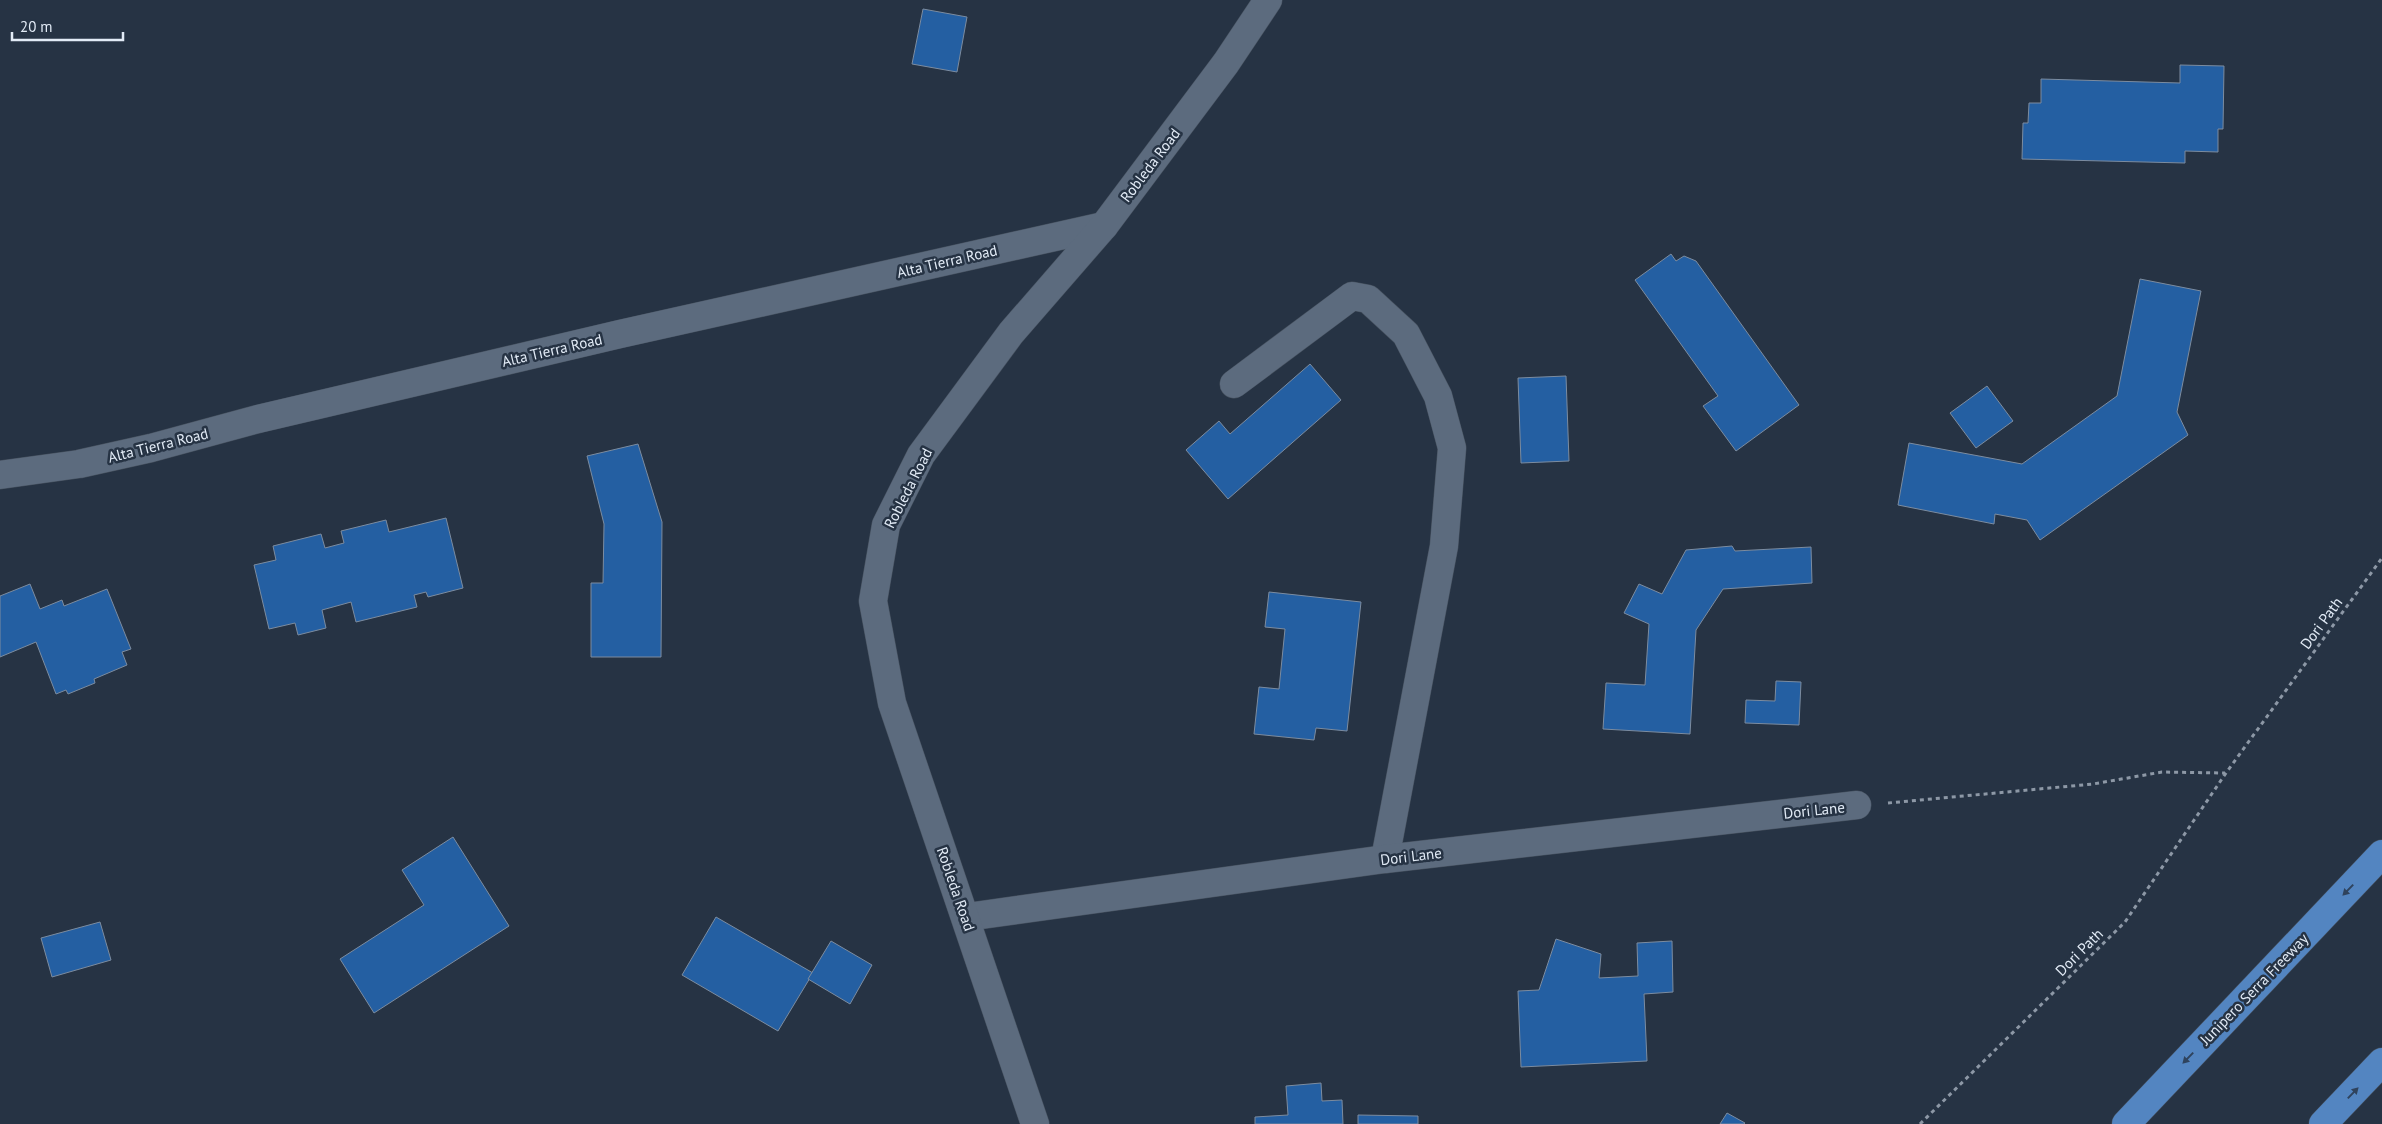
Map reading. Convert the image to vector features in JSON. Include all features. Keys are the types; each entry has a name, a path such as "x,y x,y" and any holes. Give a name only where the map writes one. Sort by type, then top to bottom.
{"highway":[{"name":"Junipero Serra Freeway","path":"2126,1124 2382,854"},
{"path":"2323,1124 2382,1062"}],"street":[{"name":"Robleda Road","path":"1035,1124 967,917 892,702 873,601 886,525 927,448 1010,333 1104,226 1226,63 1268,0"},
{"name":"Alta Tierra Road","path":"0,475 79,464 142,450 258,419 620,334 1104,226"},
{"path":"1234,384 1352,296 1368,299 1406,334 1438,396 1452,448 1444,546 1385,858"},
{"name":"Dori Lane","path":"967,917 1385,858 1857,806"}],"path":[{"name":"Dori Path","path":"1920,1124 2125,922 2226,773 2382,558"},
{"path":"1857,806 2093,784 2162,772 2226,773"}],"building":[{"path":"923,9 967,17 957,72 912,64"},
{"path":"2180,65 2224,66 2223,129 2218,129 2218,152 2185,151 2185,163 2022,159 2023,123 2028,123 2029,103 2041,103 2041,79 2180,83"},
{"path":"1671,254 1676,261 1684,256 1696,261 1799,405 1736,451 1703,406 1718,396 1635,280"},
{"path":"2140,279 2201,291 2177,412 2188,435 2040,540 2027,520 1995,514 1994,524 1898,505 1909,443 2022,464 2117,396"},
{"path":"1310,364 1341,400 1228,499 1186,450 1219,421 1230,434"},
{"path":"1566,376 1569,461 1521,463 1518,378"},
{"path":"1987,386 2013,421 1976,448 1950,413"},
{"path":"638,444 662,522 661,657 591,657 591,583 603,583 604,524 587,456"},
{"path":"446,518 463,588 428,597 426,592 414,595 417,607 356,622 351,602 322,610 326,628 298,635 295,623 269,629 254,565 276,560 273,546 321,534 325,548 344,543 341,531 386,520 389,532"},
{"path":"1732,546 1735,551 1811,547 1812,583 1723,589 1696,630 1690,734 1603,729 1606,683 1645,685 1649,624 1624,613 1639,584 1662,594 1686,550"},
{"path":"30,584 40,609 62,600 64,606 107,589 131,649 122,652 127,665 94,679 95,683 68,694 66,690 56,694 36,642 0,657 0,596"},
{"path":"1269,592 1361,602 1347,731 1316,728 1314,740 1254,734 1259,687 1279,689 1285,629 1265,627"},
{"path":"1776,681 1801,682 1799,725 1745,723 1746,700 1775,701"},
{"path":"453,837 509,926 374,1013 340,959 424,905 402,870"},
{"path":"716,917 813,973 778,1031 682,975"},
{"path":"100,922 111,960 52,977 41,938"},
{"path":"1556,939 1601,954 1599,978 1638,976 1637,943 1672,941 1673,992 1644,994 1647,1061 1521,1067 1518,991 1539,990"},
{"path":"831,941 872,965 850,1004 808,979"},
{"path":"1321,1083 1322,1101 1342,1100 1343,1124 1255,1124 1255,1117 1288,1115 1286,1086"},
{"path":"1727,1113 1745,1123 1720,1124"},
{"path":"1358,1115 1418,1116 1418,1124 1358,1124"}]}
